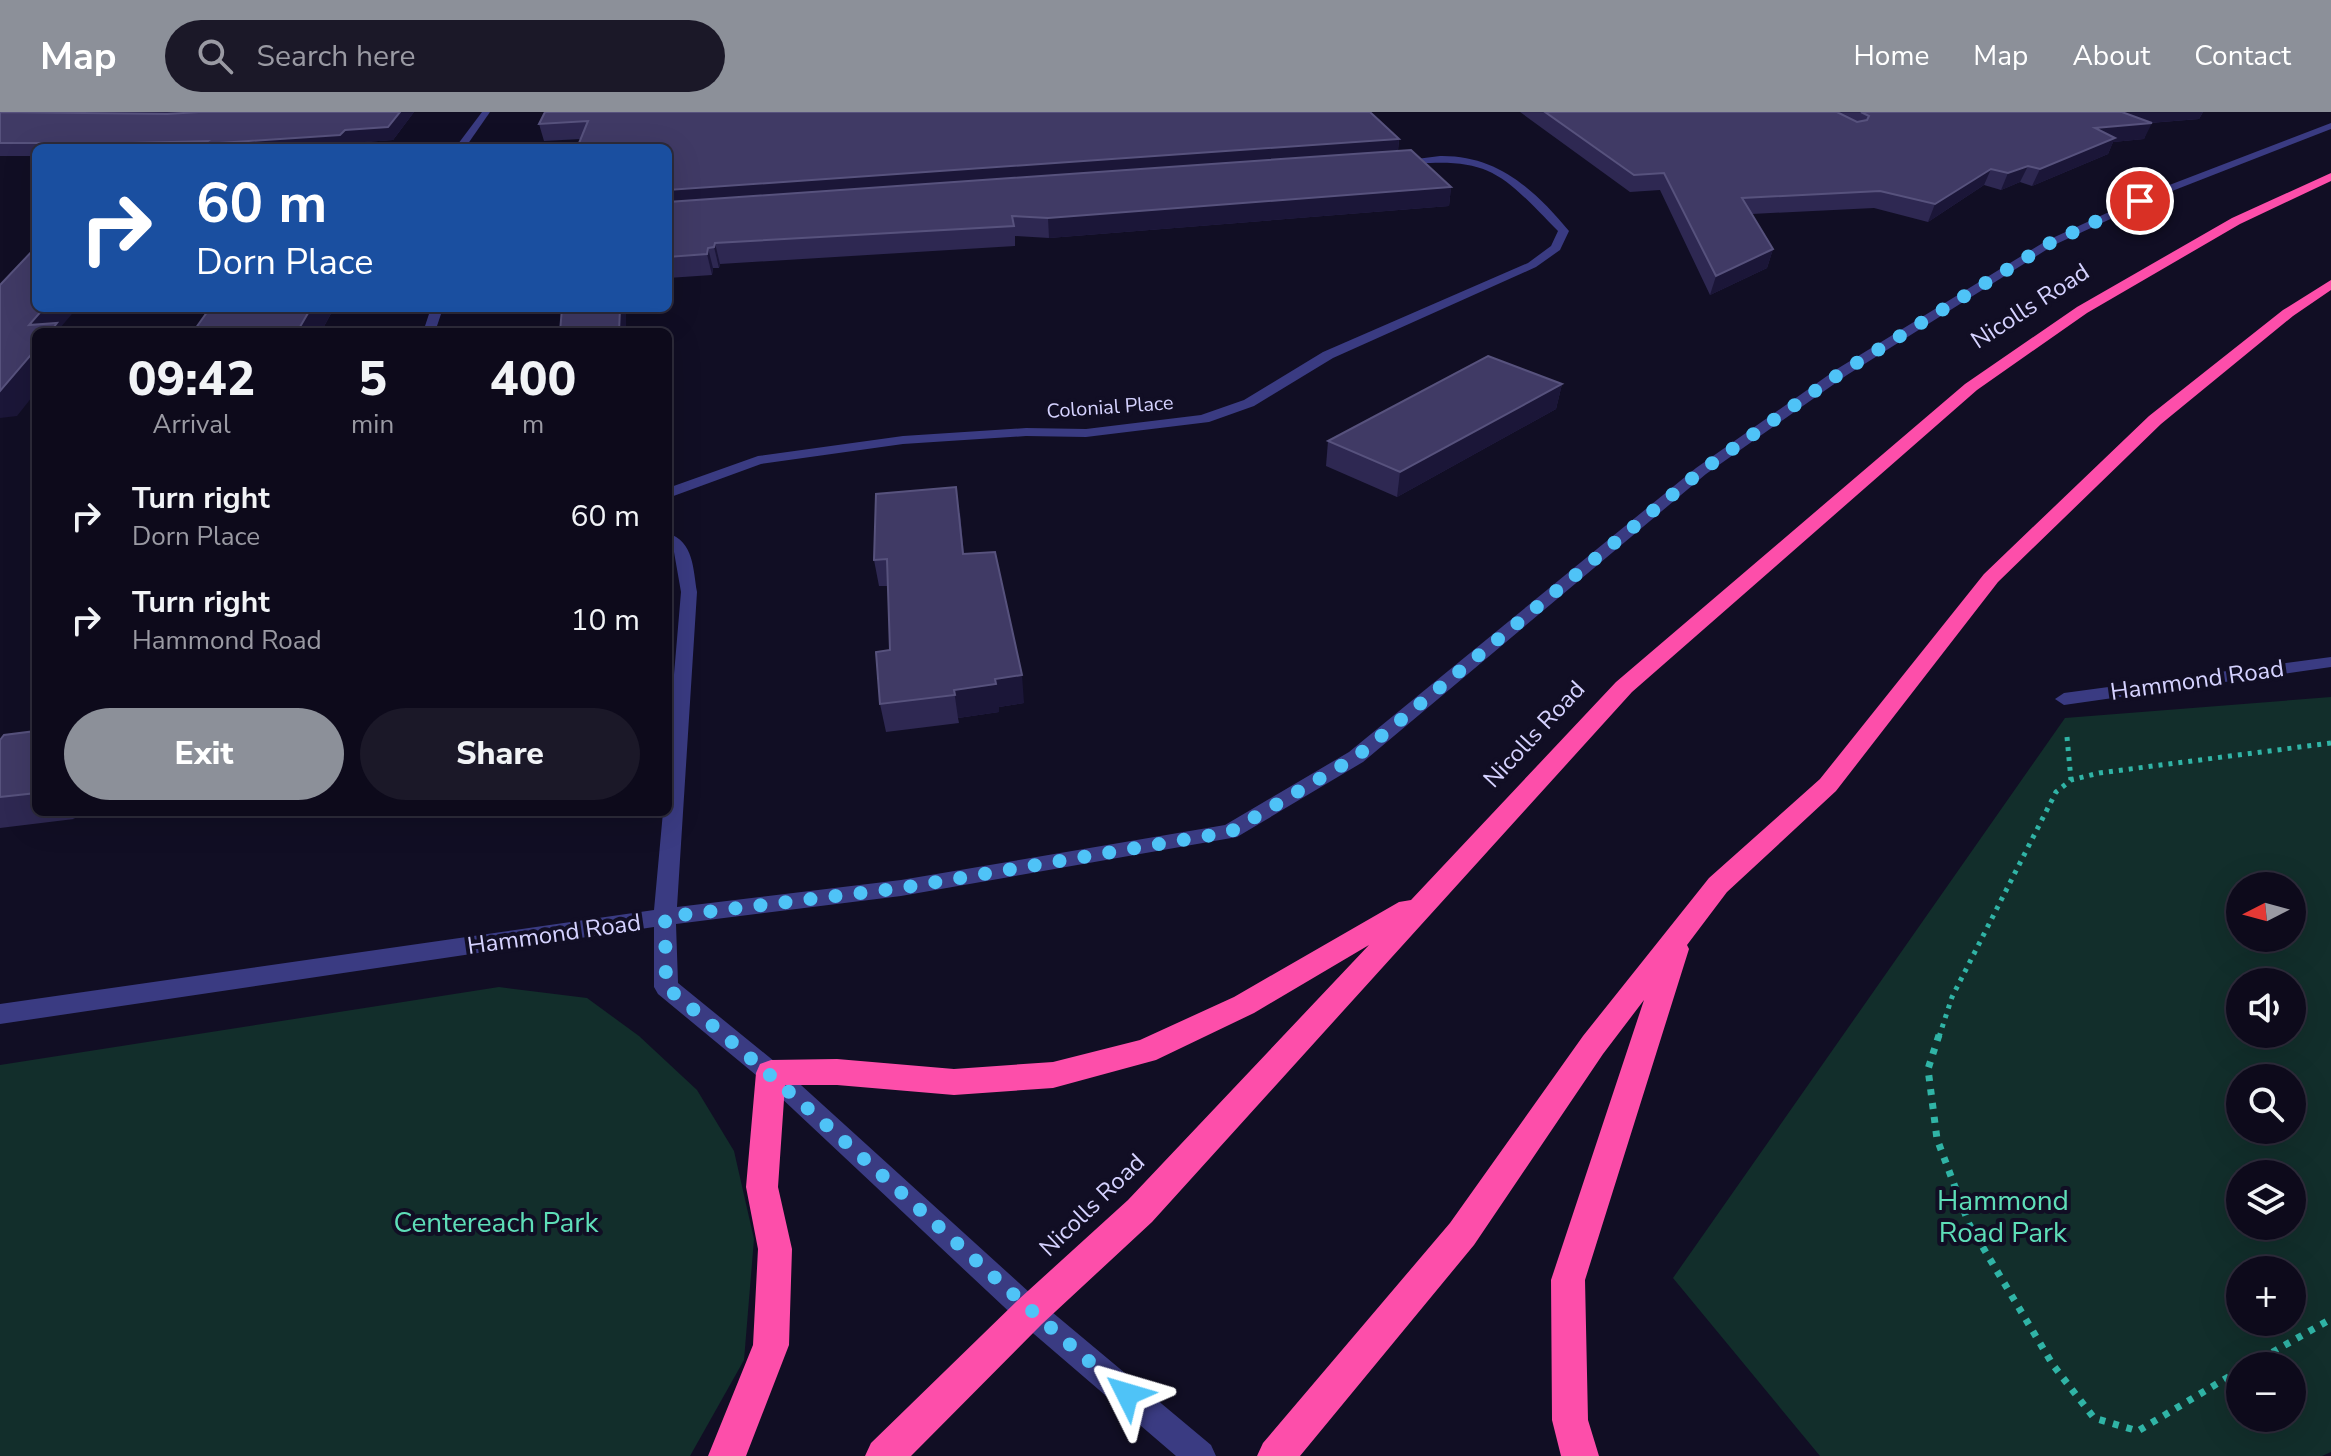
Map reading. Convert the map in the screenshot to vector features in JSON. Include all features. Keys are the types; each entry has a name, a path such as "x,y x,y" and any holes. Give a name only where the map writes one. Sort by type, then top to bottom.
{"highway":[{"name":"Nicolls Road","path":"884,1456 1030,1312 1140,1211 1624,687 1971,387 2082,310 2236,221 2331,177"},
{"path":"1276,1456 1462,1234 1593,1045 1718,885 1828,785 1991,578 2155,420 2288,313 2331,284"},
{"path":"727,1456 771,1345 775,1249 762,1187 771,1073 837,1072 954,1082 1053,1075 1146,1051 1244,1005 1433,894"},
{"path":"1580,1456 1570,1420 1568,1280 1680,932"}],"street":[{"path":"463,144 486,112"},
{"name":"Hammond Road","path":"0,1014 665,917 901,888 1230,832 1356,757 1701,471 1842,372 2050,243 2128,205 2331,126"},
{"name":"Colonial Place","path":"672,492 758,460 903,440 1152,427 1204,419 1249,403 1328,355 1532,265 1556,248 1564,231 1497,170 1479,162 1449,159 1392,162"},
{"path":"672,542 682,551 689,592 665,917 666,987 771,1073 1030,1312 1200,1456"},
{"name":"Hammond Road","path":"2064,699 2331,662"}],"path":[{"path":"2226,1378 2138,1431 2094,1418 2053,1365 1969,1224 1937,1139 1928,1069 1952,997 2056,792 2071,780 2099,773 2331,743"},
{"path":"2273,1352 2331,1319"}],"green space":[{"name":"Hammond Road Park","path":"2331,697 2331,1452 2322,1456 1820,1456 1673,1278 2065,718"},
{"name":"Centereach Park","path":"499,987 587,998 639,1036 697,1090 734,1151 754,1239 744,1360 690,1456 0,1456 0,1065"}],"building":[{"path":"0,112 400,112 388,127 345,130 340,135 204,144 208,141 91,144 94,143 0,143"},
{"path":"545,112 1370,112 1399,139 672,190 672,144 579,144 588,121 539,124"},
{"path":"1545,112 1837,112 1857,122 1867,120 1869,116 1861,112 2122,112 2152,123 2095,128 2115,138 2040,169 2028,166 2008,173 1991,169 1935,204 1880,191 1742,198 1773,249 1716,276 1664,173 1634,175"},
{"path":"1411,150 1451,187 1048,218 1012,216 1014,226 715,243 714,247 708,248 707,254 672,257 672,202"},
{"path":"32,251 32,312 40,312 29,325 57,323 53,328 32,328 32,354 0,391 0,285"},
{"path":"207,312 309,312 299,328 196,328"},
{"path":"562,312 620,312 619,328 560,328"},
{"path":"1488,356 1562,384 1400,472 1328,441"},
{"path":"956,487 963,554 995,552 1022,675 995,679 996,684 954,690 955,695 880,704 876,652 890,650 887,559 874,560 876,494"},
{"path":"32,732 32,793 0,797 0,740 4,735"}],"route":[{"path":"1127,1394 1030,1312 771,1073 666,987 665,917 901,888 1230,832 1356,757 1701,471 1842,372 1969,290 2050,243 2140,201"}]}
